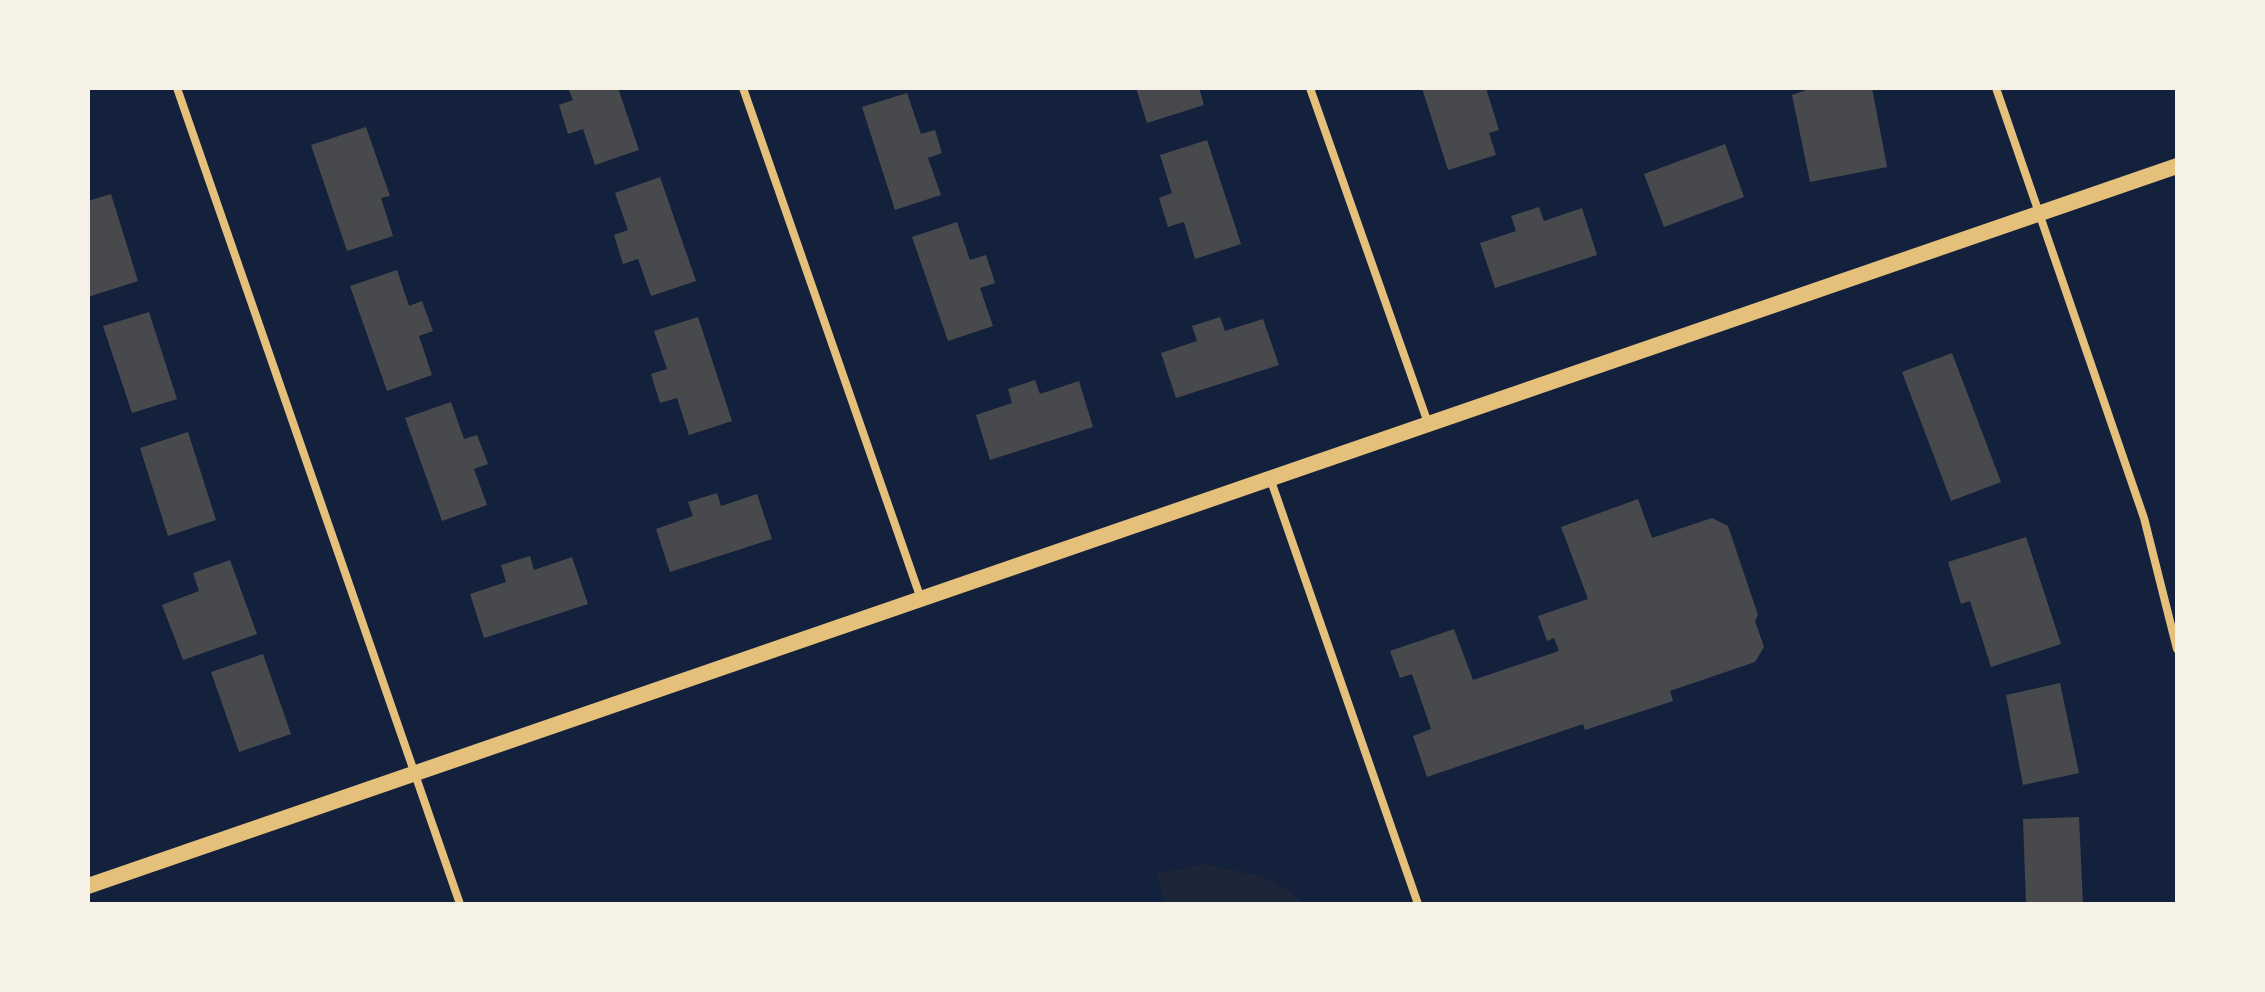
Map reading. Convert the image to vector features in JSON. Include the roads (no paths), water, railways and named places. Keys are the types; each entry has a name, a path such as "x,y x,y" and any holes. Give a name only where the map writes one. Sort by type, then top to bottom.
{"main road":[{"path":"88,886 2177,166"}],"street":[{"path":"177,88 460,904"},
{"path":"743,88 921,600"},
{"path":"1310,88 1428,423"},
{"path":"1996,88 2144,518 2177,649"},
{"path":"1270,478 1418,904"}]}
